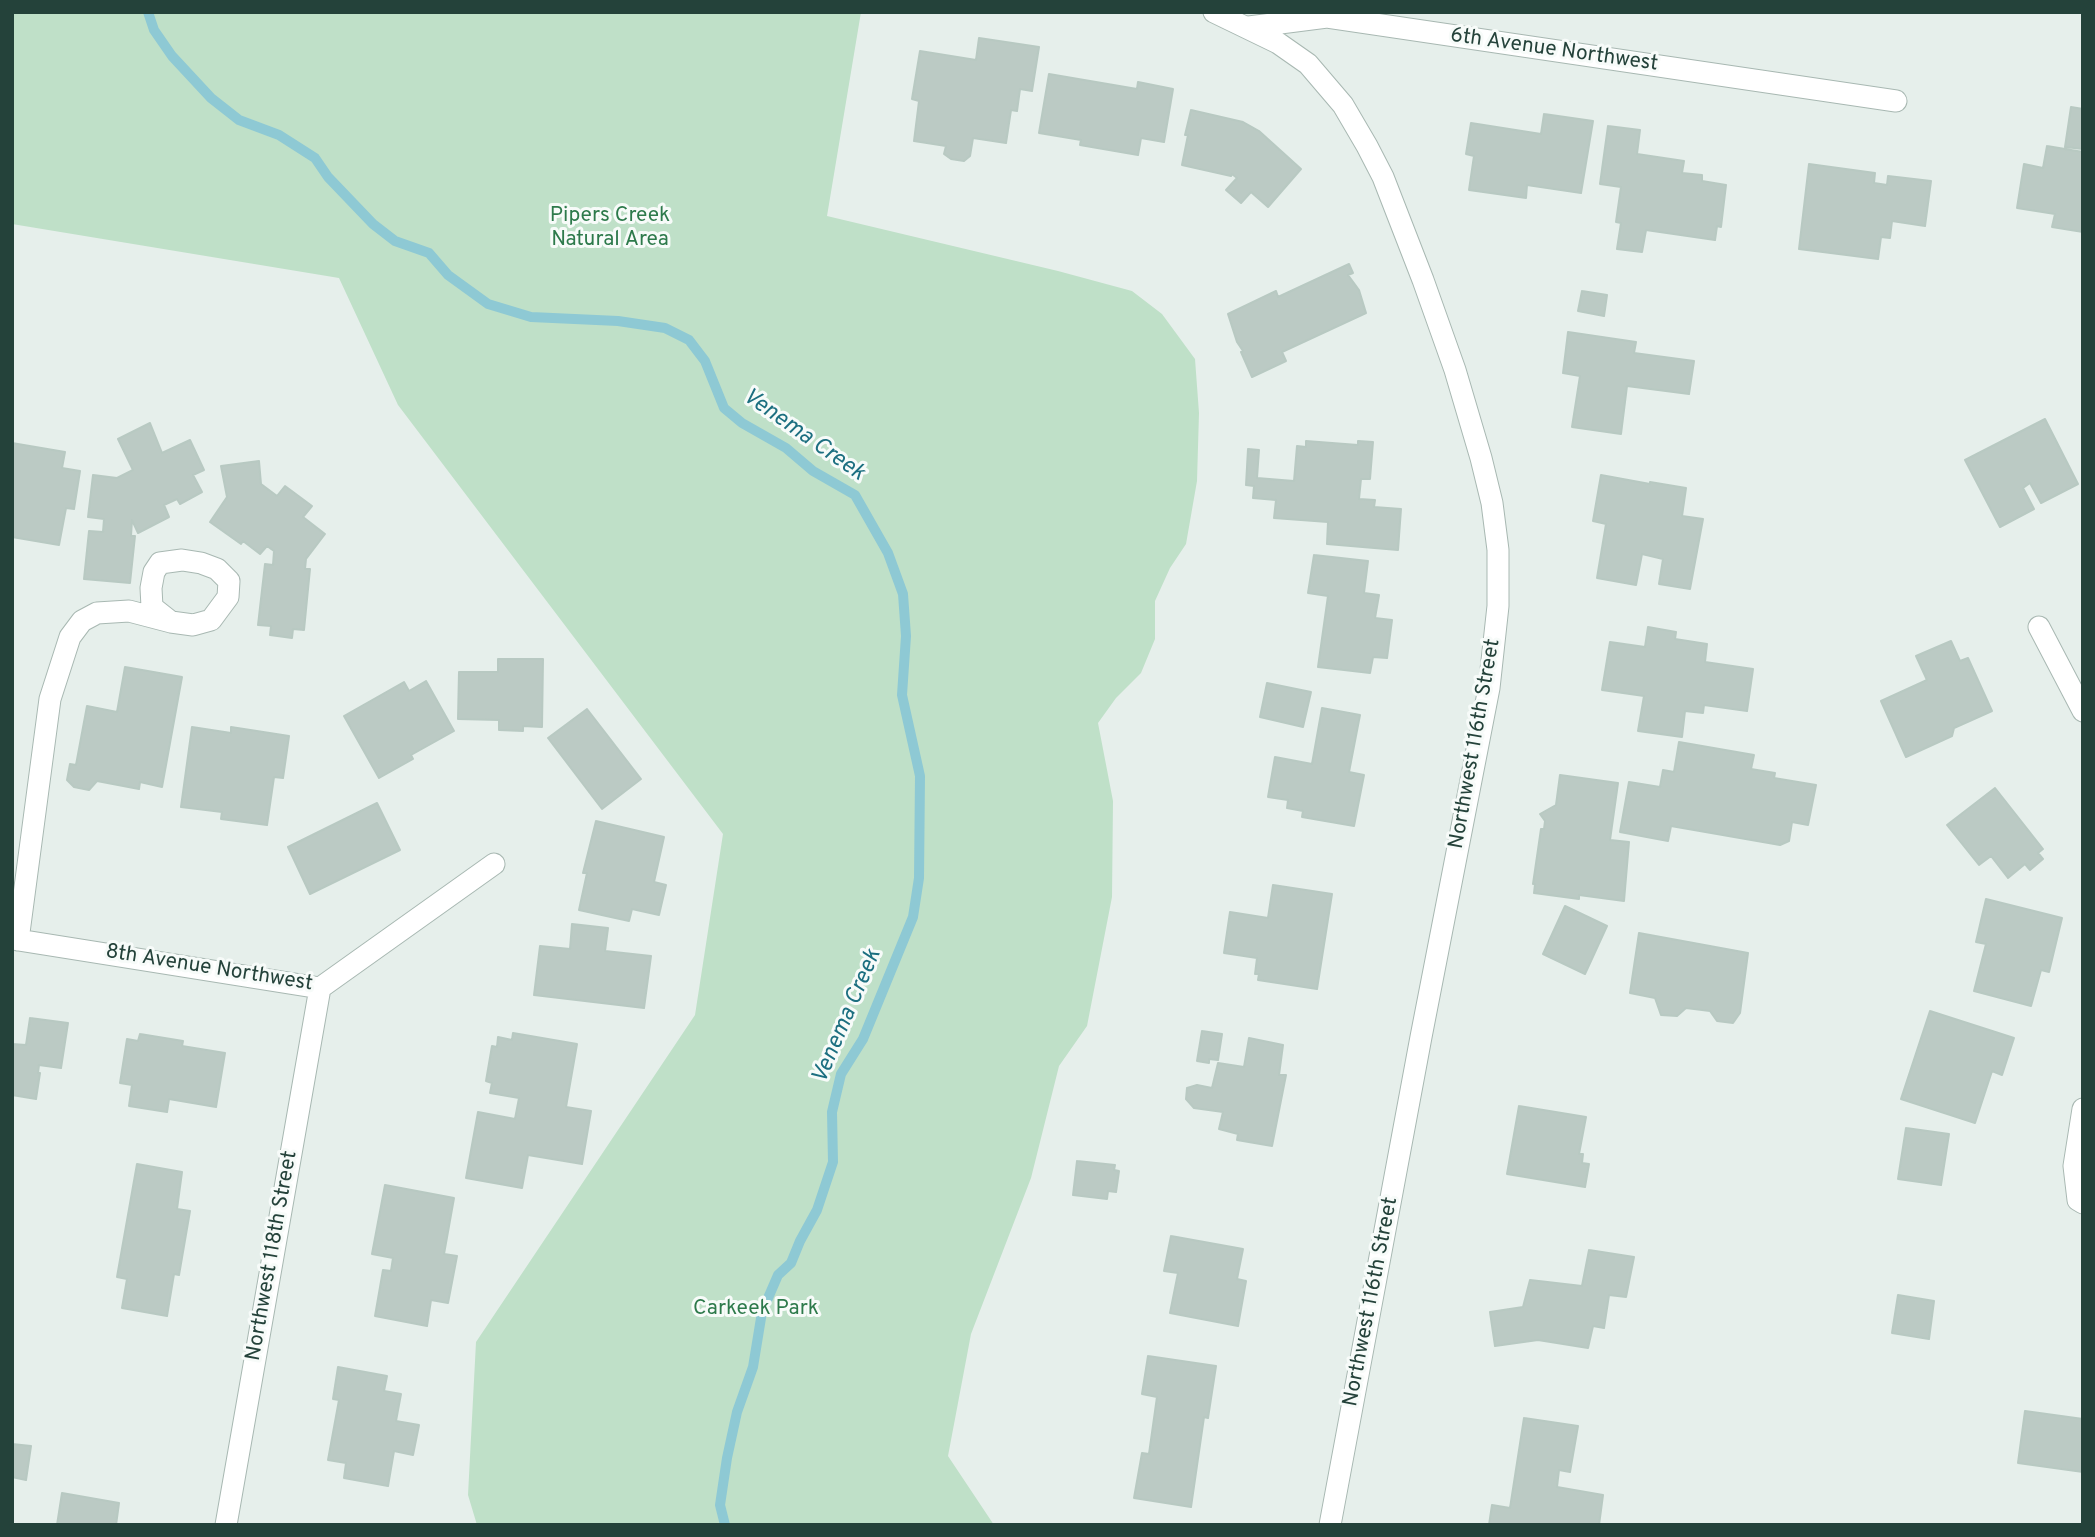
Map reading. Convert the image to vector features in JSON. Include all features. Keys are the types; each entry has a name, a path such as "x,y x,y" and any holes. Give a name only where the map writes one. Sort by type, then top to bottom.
{"street":[{"path":"1214,12 1250,27"},
{"name":"6th Avenue Northwest","path":"1250,27 1327,17 1896,101"},
{"name":"Northwest 116th Street","path":"1250,27 1294,52 1321,77 1343,105 1383,177 1440,325 1469,414 1492,503 1498,550 1498,607 1489,688 1330,1525"},
{"path":"15,939 50,699 70,637 82,621 97,613 129,611 171,622"},
{"path":"2039,627 2083,712"},
{"name":"8th Avenue Northwest","path":"15,939 320,988 494,864"},
{"name":"Northwest 118th Street","path":"226,1525 320,988"},
{"path":"2080,1202 2074,1166 2083,1109"}],"green space":[{"path":"12,12 861,12 827,216 1132,291 1162,314 1195,359 1199,413 1197,481 1186,544 1170,568 1155,601 1155,639 1141,673 1116,698 1098,723 1113,801 1112,897 1087,1026 1059,1066 1031,1178 971,1334 948,1456 994,1525 477,1525 468,1495 476,1342 695,1015 723,834 398,405 339,278 12,224"}],"building":[{"path":"979,38 1039,47 1032,91 1020,89 1017,111 1011,110 1006,143 973,138 970,156 964,161 951,159 944,154 946,146 914,141 919,101 912,99 920,51 976,60"},
{"path":"1049,74 1137,89 1138,82 1173,89 1164,142 1141,138 1138,155 1080,145 1081,140 1039,133"},
{"path":"2071,107 2083,109 2083,149 2065,147"},
{"path":"1191,110 1243,122 1259,131 1301,169 1268,207 1251,192 1241,203 1226,190 1237,178 1232,174 1231,176 1182,165"},
{"path":"1544,114 1593,121 1581,193 1527,185 1526,198 1469,190 1474,156 1466,154 1471,123 1541,134"},
{"path":"1608,126 1640,130 1637,154 1684,161 1682,173 1702,175 1702,181 1726,185 1721,227 1717,226 1715,240 1646,230 1642,252 1617,249 1621,223 1616,222 1621,187 1600,184"},
{"path":"2047,146 2083,152 2083,232 2052,227 2055,214 2017,208 2024,164 2043,168"},
{"path":"1809,164 1875,173 1874,183 1887,185 1888,176 1931,181 1925,226 1892,221 1890,238 1881,237 1878,259 1799,249"},
{"path":"1349,264 1353,273 1348,275 1359,290 1366,313 1282,352 1286,361 1252,377 1228,314 1276,291 1278,297"},
{"path":"1582,291 1607,295 1604,316 1578,311"},
{"path":"1568,332 1636,342 1634,353 1694,361 1689,394 1627,386 1621,434 1572,427 1580,376 1563,373"},
{"path":"2045,419 2078,484 2041,503 2030,483 2023,488 2034,509 2000,527 1965,460"},
{"path":"150,423 162,453 190,440 204,470 193,475 202,492 180,504 177,499 164,505 169,517 138,533 132,520 131,536 135,536 130,583 84,579 89,531 103,532 104,519 88,517 93,475 117,478 133,470 118,439"},
{"path":"1306,441 1358,445 1358,441 1373,442 1370,479 1361,479 1359,499 1375,500 1374,507 1401,509 1398,550 1327,544 1328,522 1274,518 1276,500 1253,498 1254,486 1246,485 1248,449 1259,450 1257,478 1294,481 1297,446 1306,447"},
{"path":"12,443 65,452 62,468 80,471 74,509 66,508 59,545 12,537"},
{"path":"259,461 261,484 277,496 285,486 312,506 303,517 325,534 306,559 305,569 310,569 304,630 293,629 292,638 270,635 271,626 258,625 265,564 273,565 274,551 267,546 260,554 210,522 227,497 221,466"},
{"path":"1601,475 1686,488 1682,516 1703,519 1690,589 1659,584 1663,559 1642,554 1636,585 1597,578 1606,524 1593,521"},
{"path":"1314,555 1368,561 1364,593 1379,595 1375,618 1392,620 1387,658 1373,657 1370,673 1318,667 1328,596 1308,593"},
{"path":"1648,627 1676,632 1675,639 1707,644 1705,662 1753,669 1747,711 1704,705 1703,713 1685,711 1682,737 1638,731 1644,696 1602,690 1610,642 1645,647"},
{"path":"1951,641 1960,661 1968,658 1992,711 1954,728 1952,736 1906,757 1881,701 1927,680 1916,656"},
{"path":"498,659 543,659 542,727 523,726 523,731 499,730 499,720 458,719 459,672 498,672"},
{"path":"125,667 182,677 162,787 140,782 139,789 97,781 89,790 74,787 67,780 70,764 76,765 87,706 117,712"},
{"path":"426,681 454,731 411,755 413,759 379,778 344,716 404,682 409,691"},
{"path":"1267,683 1311,692 1303,727 1260,717"},
{"path":"1322,708 1360,715 1349,772 1364,775 1354,826 1302,817 1303,811 1287,808 1288,800 1268,797 1275,757 1312,764"},
{"path":"587,709 641,779 602,809 548,738"},
{"path":"192,727 231,733 231,727 289,736 283,778 274,777 267,825 221,819 222,812 181,807"},
{"path":"1679,742 1754,755 1751,769 1775,773 1774,778 1816,785 1808,825 1792,822 1789,841 1780,845 1671,826 1668,841 1620,832 1629,782 1660,787 1663,770 1674,772"},
{"path":"1560,775 1618,783 1610,840 1629,842 1624,901 1534,893 1541,829 1544,829 1545,821 1540,814 1556,805"},
{"path":"1995,788 2043,849 2038,853 2043,859 2030,870 2025,864 2008,878 1991,856 1979,865 1947,825"},
{"path":"377,803 400,850 310,894 288,847"},
{"path":"596,821 664,837 654,882 666,885 659,915 632,909 629,921 579,910 587,873 583,873"},
{"path":"1273,885 1332,894 1317,989 1258,980 1259,974 1255,974 1257,958 1224,953 1230,912 1268,918"},
{"path":"1986,899 2062,918 2049,972 2041,970 2031,1006 1974,991 1986,944 1976,942"},
{"path":"1565,906 1607,926 1585,974 1543,954"},
{"path":"572,924 608,928 605,951 651,956 644,1008 534,995 540,946 570,949"},
{"path":"1639,933 1748,953 1740,1013 1733,1023 1717,1021 1710,1011 1686,1008 1677,1016 1661,1015 1655,998 1630,993"},
{"path":"1930,1011 2014,1038 2002,1075 1992,1071 1975,1123 1901,1099"},
{"path":"30,1018 68,1023 61,1068 39,1065 36,1099 12,1095 12,1044 26,1045"},
{"path":"1202,1031 1222,1034 1218,1060 1209,1059 1209,1063 1197,1061"},
{"path":"513,1033 577,1044 566,1107 591,1111 582,1164 528,1155 522,1188 466,1178 478,1112 515,1119 519,1098 490,1093 492,1083 486,1081 492,1046 497,1047 498,1037 512,1040"},
{"path":"140,1034 183,1041 182,1046 225,1053 216,1107 169,1099 167,1112 129,1106 132,1085 120,1083 127,1039 138,1041"},
{"path":"1249,1038 1283,1045 1279,1075 1286,1075 1272,1146 1237,1140 1238,1134 1219,1129 1223,1112 1194,1108 1186,1099 1187,1088 1197,1085 1212,1088 1218,1063 1244,1067"},
{"path":"1519,1106 1586,1117 1579,1154 1583,1154 1582,1163 1589,1164 1585,1187 1507,1174"},
{"path":"1906,1128 1949,1134 1941,1185 1898,1179"},
{"path":"1077,1161 1115,1165 1114,1170 1119,1171 1116,1192 1108,1191 1107,1199 1073,1195"},
{"path":"137,1164 182,1172 177,1209 190,1211 179,1275 174,1274 167,1316 122,1308 127,1279 117,1277"},
{"path":"385,1185 454,1198 444,1254 457,1256 448,1303 431,1300 427,1326 375,1316 383,1270 391,1271 393,1258 372,1254"},
{"path":"1171,1236 1243,1249 1237,1279 1246,1281 1238,1326 1170,1313 1178,1273 1164,1271"},
{"path":"1589,1250 1634,1257 1626,1297 1609,1295 1604,1328 1593,1326 1588,1348 1538,1340 1495,1346 1490,1312 1523,1307 1530,1280 1582,1286"},
{"path":"1898,1295 1934,1301 1929,1339 1892,1333"},
{"path":"1148,1356 1216,1366 1208,1418 1204,1417 1191,1507 1134,1498 1142,1453 1149,1454 1157,1397 1142,1394"},
{"path":"338,1367 387,1376 384,1391 401,1394 396,1421 419,1425 413,1455 394,1451 388,1486 344,1478 346,1463 328,1460 339,1400 333,1399"},
{"path":"2025,1411 2083,1419 2083,1472 2018,1463"},
{"path":"1524,1418 1578,1426 1570,1472 1559,1470 1557,1487 1603,1495 1599,1525 1489,1525 1492,1505 1510,1508"},
{"path":"12,1444 31,1446 26,1480 12,1477"},
{"path":"62,1493 119,1503 116,1525 57,1525"}],"waterway":[{"name":"Venema Creek","path":"148,12 154,30 172,56 211,98 239,120 279,135 315,158 328,177 373,224 395,241 429,253 448,275 488,304 531,317 618,321 665,328 689,340 705,361 724,408 742,423 786,448 813,471 855,495 888,553 903,594 906,636 902,695 920,776 919,878 913,917 863,1039 841,1074 832,1112 833,1162 817,1210 791,1263 778,1275 762,1312 753,1367 737,1412 727,1458 720,1505 725,1525"}],"park label":[{"name":"Pipers Creek Natural Area","path":"610,229"},
{"name":"Carkeek Park","path":"756,1310"}]}
